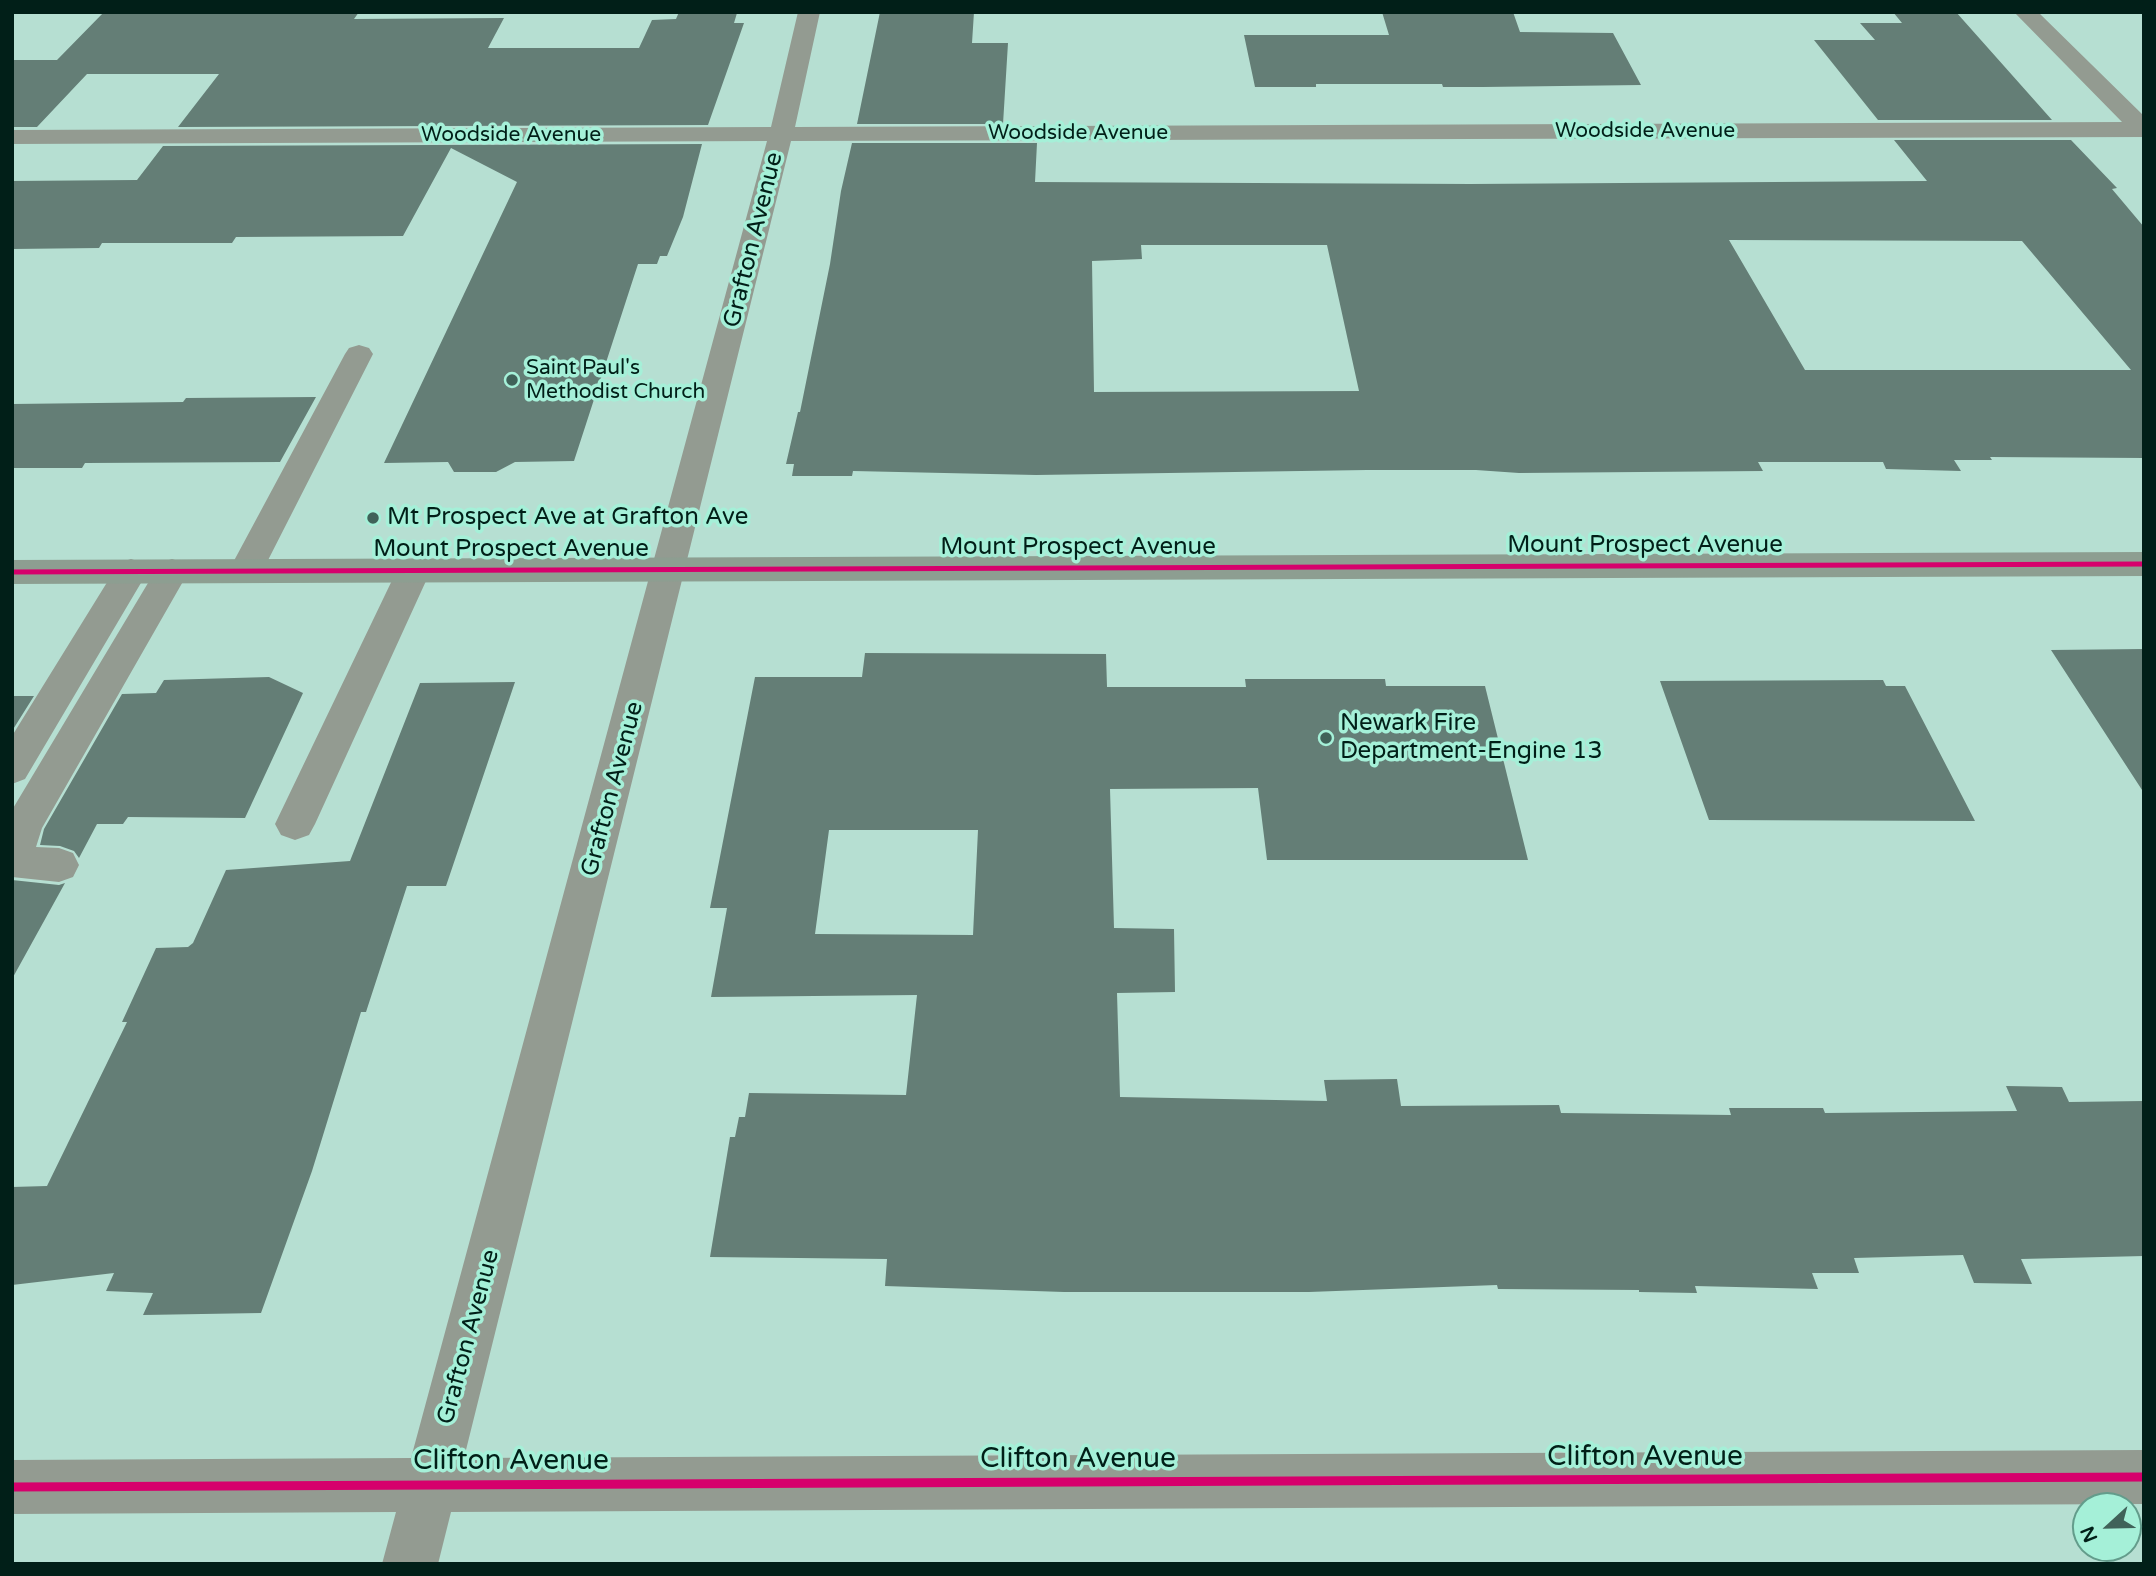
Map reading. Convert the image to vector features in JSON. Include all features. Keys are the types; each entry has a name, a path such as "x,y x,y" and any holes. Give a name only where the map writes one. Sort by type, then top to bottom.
{"main road":[{"name":"Mount Prospect Avenue","path":"12,572 2144,564"}],"street":[{"name":"Grafton Avenue","path":"410,1564 670,569 781,134 809,12"},
{"path":"2025,12 2143,129"},
{"name":"Woodside Avenue","path":"12,137 2143,129"},
{"path":"246,570 359,354"},
{"path":"295,824 414,570"},
{"path":"12,769 131,571"},
{"path":"59,865 12,859 24,825 172,571"},
{"name":"Clifton Avenue","path":"12,1487 2144,1477"}],"building":[{"path":"104,12 359,12 354,19 504,18 488,48 639,48 652,20 676,19 679,12 737,13 734,23 744,23 708,125 178,127 219,74 87,74 37,127 12,127 12,60 57,60"},
{"path":"880,12 974,12 972,43 1008,43 1003,124 857,124"},
{"path":"1382,12 1513,12 1520,32 1613,33 1641,85 1443,87 1442,84 1316,84 1316,87 1255,87 1244,35 1389,35"},
{"path":"1893,12 1956,12 2052,120 1878,120 1814,40 1875,40 1860,23 1902,23"},
{"path":"1894,140 2071,140 2117,188 2112,189 2144,227 2144,458 1990,457 1992,460 1954,460 1961,471 1886,469 1883,462 1758,462 1763,471 1519,473 1476,470 1367,470 1036,475 853,471 852,476 792,476 794,464 786,464 800,412 852,143 1037,143 1035,182 1471,184 1927,181","holes":["1729,240 2022,241 2131,370 1805,370","1141,245 1327,245 1359,391 1094,392 1092,261 1142,259"]},
{"path":"702,144 683,217 667,256 660,256 657,264 638,264 574,461 515,462 496,472 454,472 448,462 384,463 517,182 451,148 403,236 236,237 232,243 102,243 99,248 12,249 12,181 137,180 163,146"},
{"path":"316,397 280,462 85,463 82,468 12,468 12,404"},
{"path":"2144,649 2144,793 2051,650"},
{"path":"865,653 1106,654 1107,687 1246,687 1245,679 1385,679 1386,686 1485,686 1528,860 1267,860 1258,788 1110,789 1114,928 1174,929 1175,992 1117,993 1120,1097 1327,1101 1324,1080 1397,1079 1401,1106 1559,1105 1561,1113 1731,1115 1729,1108 1823,1108 1825,1113 2017,1111 2006,1086 2062,1087 2069,1102 2144,1101 2144,1256 2021,1259 2032,1284 1974,1283 1963,1255 1854,1258 1859,1273 1812,1273 1818,1289 1695,1286 1697,1293 1498,1289 1497,1285 1309,1292 1064,1292 885,1286 887,1259 710,1257 730,1137 735,1137 739,1117 745,1117 749,1093 906,1095 917,995 711,997 727,908 710,908 755,677 862,677","holes":["829,830 978,830 973,935 815,934"]},
{"path":"269,677 303,693 245,818 128,817 123,824 97,824 79,858 74,851 60,846 40,845 44,829 122,694 156,693 164,680"},
{"path":"1883,680 1886,686 1905,686 1975,821 1709,820 1660,681"},
{"path":"515,682 446,886 407,886 366,1012 361,1012 312,1171 261,1313 143,1315 153,1293 106,1291 114,1273 12,1285 12,1187 47,1186 127,1022 122,1022 156,948 188,947 193,943 226,870 350,861 420,683"},
{"path":"12,696 34,696 12,731"},
{"path":"12,880 59,885 65,883 12,979"}],"cycle path":[{"path":"12,572 2144,564"},
{"path":"12,1487 2144,1477"}],"place":[{"name":"Saint Paul's Methodist Church","path":"512,380"},
{"name":"Mt Prospect Ave at Grafton Ave","path":"373,518"},
{"name":"Newark Fire Department-Engine 13","path":"1326,738"}]}
